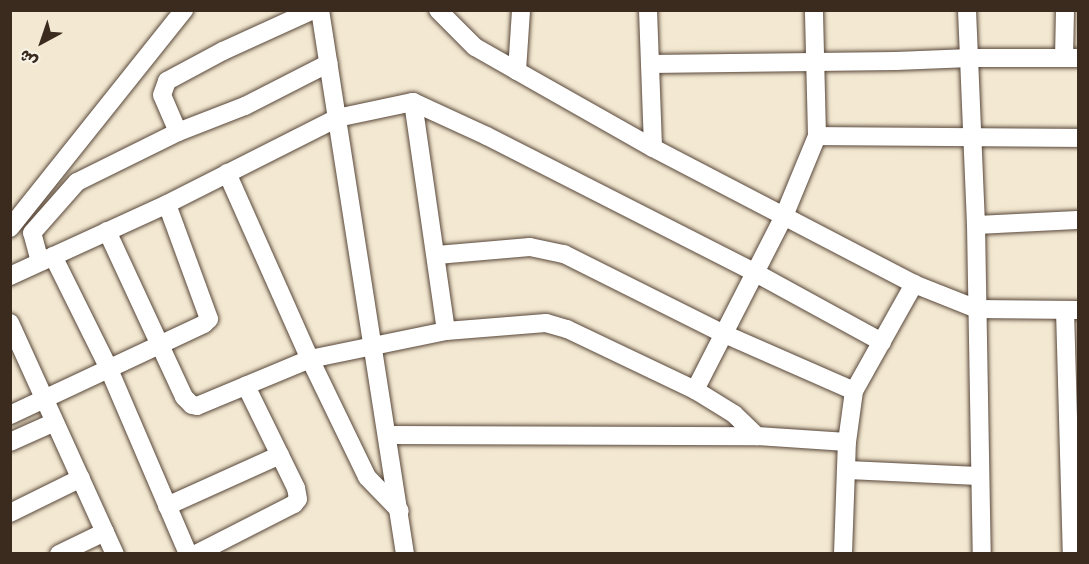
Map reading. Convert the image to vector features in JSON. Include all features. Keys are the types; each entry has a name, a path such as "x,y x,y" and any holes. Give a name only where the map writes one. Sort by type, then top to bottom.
{"street":[{"path":"10,228 184,10"},
{"path":"178,132 162,95 167,81 223,51 313,10"},
{"path":"320,10 405,554"},
{"path":"438,10 475,46 518,71 653,148 914,284 977,309 1072,310 1072,554"},
{"path":"518,71 520,10"},
{"path":"648,10 653,148"},
{"path":"695,390 722,333 784,216 817,136 814,10"},
{"path":"967,10 976,225 982,554"},
{"path":"650,64 1071,58 1065,10"},
{"path":"188,554 108,368 32,232 65,193 93,173 178,132 245,106 329,63"},
{"path":"413,102 437,255 446,331"},
{"path":"10,276 166,204 337,118 413,102 487,136 754,272 882,342"},
{"path":"817,136 1078,138"},
{"path":"227,173 310,359 368,477 400,511"},
{"path":"10,415 204,324 209,316 166,204"},
{"path":"976,225 1078,220"},
{"path":"108,231 184,397 192,405 197,406 310,359 446,331 546,323 567,329 695,390 734,414 758,436"},
{"path":"437,255 530,247 556,252 722,333 854,391"},
{"path":"843,554 847,442 854,391 914,284"},
{"path":"10,323 115,554"},
{"path":"196,554 294,504 299,496 246,386"},
{"path":"10,442 55,422"},
{"path":"388,435 758,436 847,442"},
{"path":"167,506 280,454"},
{"path":"846,470 980,476"},
{"path":"10,513 81,478"},
{"path":"58,554 105,532"}]}
